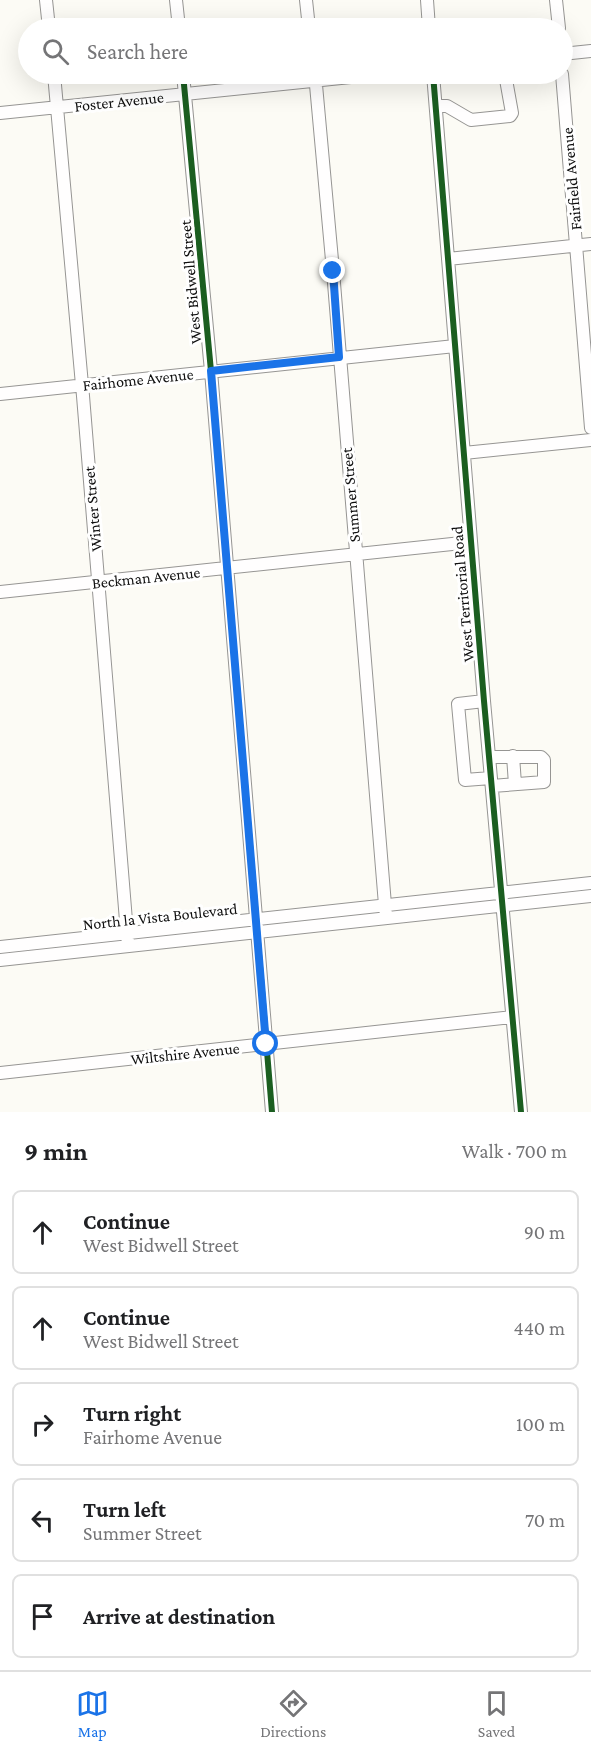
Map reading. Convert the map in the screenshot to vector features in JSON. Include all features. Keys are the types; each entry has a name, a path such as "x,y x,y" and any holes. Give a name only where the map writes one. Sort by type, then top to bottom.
{"street":[{"path":"46,0 48,18"},
{"path":"176,0 178,18"},
{"path":"306,0 308,18"},
{"path":"427,0 428,18"},
{"path":"556,0 558,18"},
{"path":"573,53 591,51"},
{"name":"Winter Street","path":"55,84 127,939"},
{"name":"West Bidwell Street","path":"184,84 211,371 272,1112"},
{"name":"Foster Avenue","path":"0,113 262,84"},
{"name":"Summer Street","path":"316,84 385,911"},
{"name":"West Territorial Road","path":"434,84 484,701 521,1112"},
{"path":"436,106 447,106 471,120 510,116 512,113 507,84"},
{"name":"Fairfield Avenue","path":"563,84 591,428"},
{"path":"448,260 591,244"},
{"name":"Fairhome Avenue","path":"0,394 455,346"},
{"path":"464,453 591,440"},
{"name":"Beckman Avenue","path":"0,592 471,542"},
{"path":"484,701 458,704 465,780 515,784 544,782 546,779 544,760 541,757 489,757"},
{"path":"513,756 515,784"},
{"path":"502,899 591,883"},
{"path":"502,899 591,896"},
{"name":"North la Vista Boulevard","path":"0,947 127,939 502,899"},
{"name":"North la Vista Boulevard","path":"0,960 127,939"},
{"name":"Wiltshire Avenue","path":"0,1073 513,1017"}],"cycle path":[{"path":"184,84 211,371 272,1112"},
{"path":"434,84 484,701 521,1112"}],"route":[{"path":"266,1044 211,371 339,357 333,271"}]}
